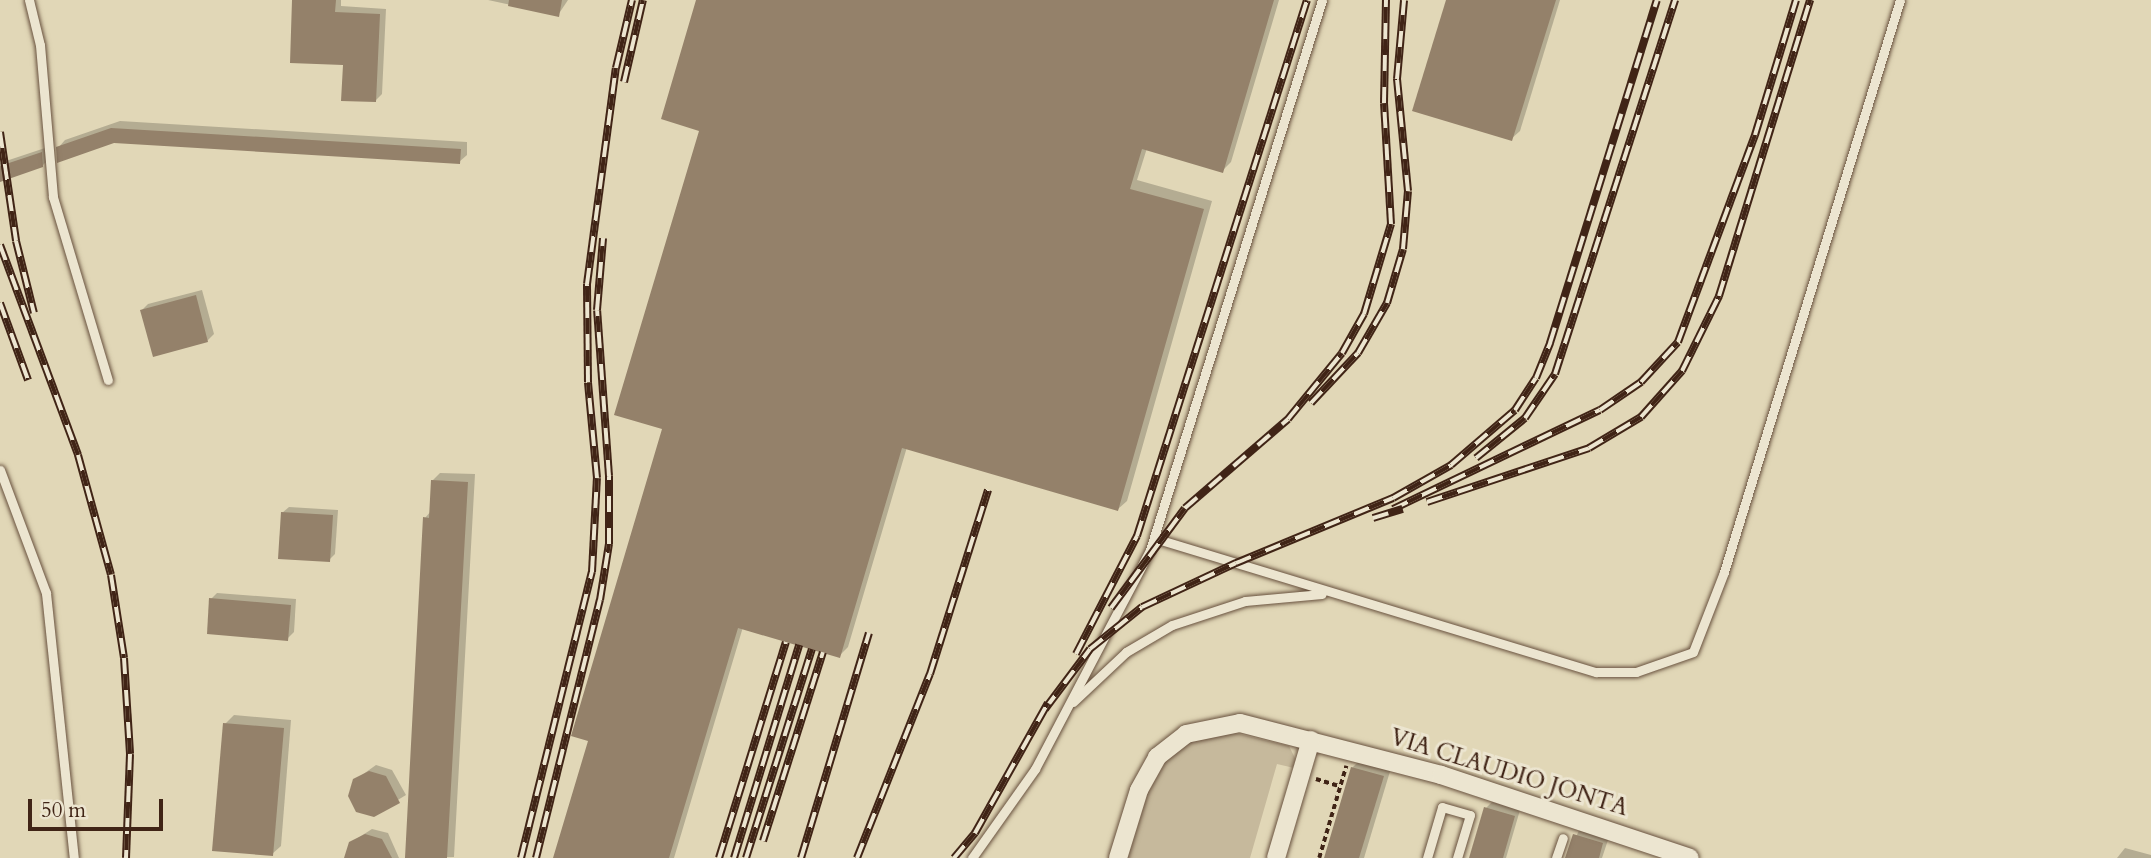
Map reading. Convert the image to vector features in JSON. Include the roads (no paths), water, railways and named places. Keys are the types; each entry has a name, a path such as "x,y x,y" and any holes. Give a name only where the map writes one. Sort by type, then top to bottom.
{"street":[{"name":"VIA CLAUDIO JONTA","path":"1118,858 1147,772 1157,757 1186,734 1240,723 1311,740 1542,807 1690,858"},
{"path":"1276,858 1311,740"}],"lane":[{"path":"29,0 40,46 53,197 108,380"},
{"path":"972,858 1035,769 1154,538 1322,0"},
{"path":"1154,538 1596,672 1636,672 1693,652 1724,572 1900,0"},
{"path":"0,470 46,593 74,858"},
{"path":"1067,708 1126,653 1172,625 1245,601 1306,593 1339,596"},
{"path":"1427,858 1442,807 1470,815 1457,858"},
{"path":"1556,858 1563,838"}],"railway":[{"path":"521,858 592,572 597,478 588,382 587,284 616,68 632,0"},
{"path":"624,82 643,0"},
{"path":"1076,654 1137,536 1307,0"},
{"path":"1111,608 1185,508 1288,419 1342,353 1364,314 1391,224 1384,103 1386,0"},
{"path":"1311,403 1358,353 1387,303 1403,249 1408,191 1397,79 1404,0"},
{"path":"1045,709 1090,649 1142,607 1236,563 1393,498 1451,465 1515,410 1536,378 1550,343 1657,0"},
{"path":"1476,458 1525,418 1555,374 1675,0"},
{"path":"1393,509 1600,410 1641,382 1678,342 1755,135 1796,0"},
{"path":"1427,502 1589,448 1641,417 1682,371 1719,296 1810,0"},
{"path":"0,132 16,241 34,313"},
{"path":"536,858 600,600 609,544 609,476 597,310 603,238"},
{"path":"0,245 78,455 111,575 124,658 130,754 126,858"},
{"path":"0,303 28,380"},
{"path":"857,858 930,674 988,490"},
{"path":"1373,518 1403,509"},
{"path":"801,858 869,633"},
{"path":"719,858 786,642"},
{"path":"734,858 799,645"},
{"path":"746,858 812,649"},
{"path":"763,841 823,652"},
{"path":"954,858 975,833 1048,703"}]}
